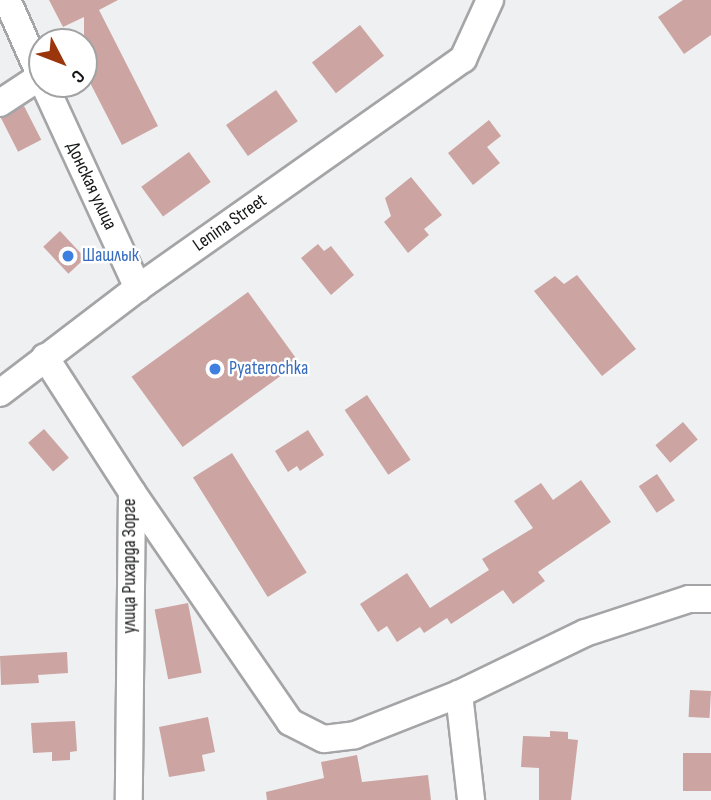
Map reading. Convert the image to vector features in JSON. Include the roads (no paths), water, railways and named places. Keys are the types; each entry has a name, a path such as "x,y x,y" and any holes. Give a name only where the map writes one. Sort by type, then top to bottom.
{"street":[{"name":"Донская улица","path":"7,0 28,48"},
{"name":"Lenina Street","path":"0,393 138,288 463,59 490,0"},
{"path":"0,103 28,88"},
{"name":"Донская улица","path":"50,98 138,288"},
{"name":"улица Рихарда Зорге","path":"45,357 132,492 129,800"},
{"path":"132,492 290,722 324,739 355,735 459,694 585,633 689,599 711,599"},
{"path":"459,694 471,800"}],"place":[{"name":"Шашлык","path":"68,256"},
{"name":"Pyaterochka","path":"215,369"}]}
